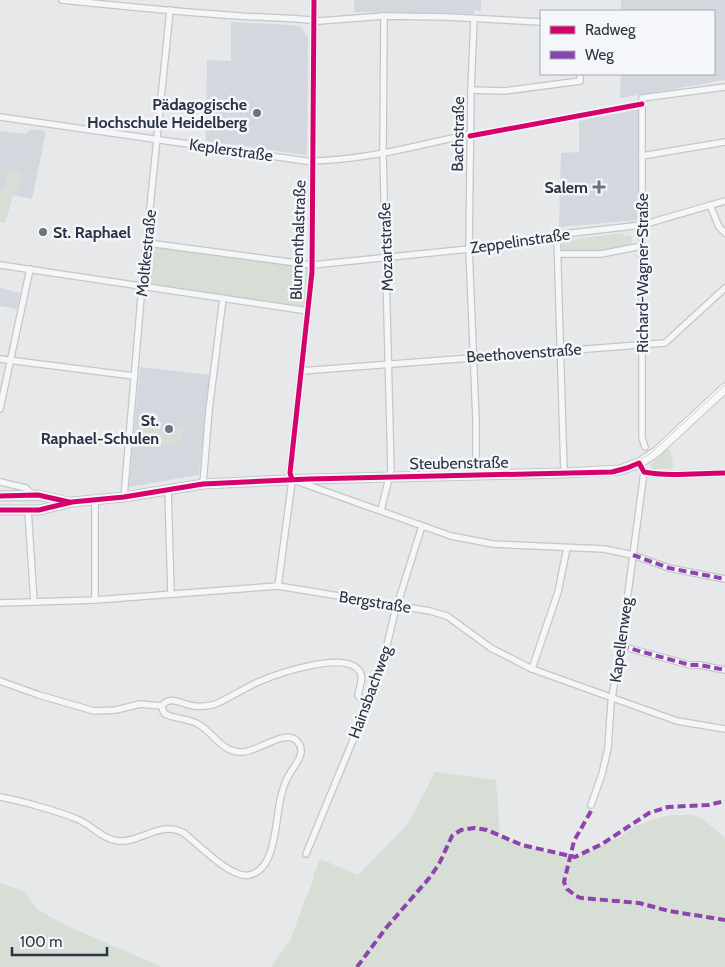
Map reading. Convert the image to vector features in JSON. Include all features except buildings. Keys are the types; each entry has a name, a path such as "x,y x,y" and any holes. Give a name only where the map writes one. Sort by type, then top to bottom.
{"main road":[{"name":"Steubenstraße","path":"72,502 124,497 202,484 292,479 612,472 639,463 655,453 725,388"},
{"path":"0,496 34,495 72,502"},
{"path":"0,510 40,510 72,502"}],"street":[{"path":"62,0 117,2 170,10 314,20 384,16 540,22"},
{"name":"Blumenthalstraße","path":"278,586 292,479 290,473 312,265 314,0"},
{"name":"Moltkestraße","path":"124,497 142,286 148,243 154,139 170,10"},
{"name":"Mozartstraße","path":"381,510 390,477 384,154 384,16"},
{"name":"Bachstraße","path":"474,19 469,249 476,475"},
{"path":"471,90 506,91 580,81 580,75"},
{"name":"Richard-Wagner-Straße","path":"645,447 642,438 642,98 725,87"},
{"name":"Keplerstraße","path":"0,117 306,162 384,154 470,134"},
{"path":"642,156 725,142"},
{"name":"Zeppelinstraße","path":"148,243 312,265 469,249 557,235 642,225 725,201"},
{"path":"710,205 719,227 725,233"},
{"path":"557,235 562,350 564,473"},
{"name":"Zeppelinstraße","path":"558,254 601,254 642,246"},
{"path":"0,265 308,311"},
{"path":"0,409 30,269"},
{"name":"Beethovenstraße","path":"301,371 666,342 725,288"},
{"path":"202,484 223,298"},
{"path":"0,359 134,376"},
{"path":"639,463 644,472 675,474 725,473"},
{"name":"Kapellenweg","path":"591,806 607,756 612,698 621,646 644,472"},
{"path":"292,479 451,536 493,544 604,549 633,555 669,568 725,579"},
{"path":"0,482 26,488 34,495"},
{"path":"168,489 171,594"},
{"path":"95,500 95,600"},
{"path":"28,510 34,602"},
{"name":"Hainsbachweg","path":"306,854 383,664 397,606 422,526"},
{"path":"532,669 558,592 567,548"},
{"name":"Bergstraße","path":"0,603 95,600 278,586 430,611 447,616 491,648 532,669 677,721 725,729"},
{"path":"621,646 690,665 725,670"},
{"path":"162,706 165,702 172,700 193,706 214,706 256,683 284,673 334,662 351,665 359,671 362,678 358,695 360,698 368,701"},
{"path":"0,681 94,712 116,710 140,704 162,706"},
{"path":"0,797 76,819 114,840 128,840 162,829 176,830 184,833 233,872 246,876 255,874 263,868 270,858 283,790 290,773 301,756 299,743 292,738 283,737 247,752 234,752 224,747 200,725 165,714 162,706"}],"shaded area":[{"path":"354,0 481,0 481,11 474,10 474,14 354,12"},
{"path":"621,0 725,0 725,80 620,98 621,75 715,75 715,10 621,10"},
{"name":"Pädagogische Hochschule Heidelberg","path":"231,22 292,25 301,27 308,37 307,153 305,155 206,141 207,60 231,61"},
{"name":"Salem","path":"640,109 638,220 559,227 561,153 579,152 579,121"},
{"path":"31,129 46,131 32,199 13,195 5,223 0,222 0,131 26,134"},
{"path":"9,169 22,172 18,189 13,192 5,223 0,222 0,189 4,190"},
{"path":"623,233 624,236 631,235 632,243 600,253 562,252 562,241"},
{"path":"150,246 310,267 307,307 149,285 145,283"},
{"path":"0,288 20,293 17,309 0,306"},
{"name":"St. Raphael-Schulen","path":"140,367 210,375 199,475 129,487"},
{"path":"143,412 156,413 155,427 183,428 181,442 176,442 176,445 137,443"},
{"path":"667,449 670,450 673,469 652,469 650,465"},
{"path":"435,772 496,780 500,837 521,846 575,858 620,837 635,826 655,819 672,815 691,815 703,819 725,838 725,967 271,967 291,939 320,859 358,875 408,824"},
{"path":"0,883 25,892 37,909 67,926 162,967 0,967"}],"tram line":[{"path":"0,501 95,499 203,483 291,477 612,470 631,465 651,453 725,385"}],"marked path":[{"path":"633,555 669,568 725,579"},
{"path":"621,646 690,665 725,670"},
{"path":"357,967 386,928 431,876 452,836 461,830 474,828 487,830 522,845 575,857 602,844 649,813 668,807 708,805 725,801"},
{"path":"591,811 574,841 564,882 567,889 581,898 639,903 669,911 725,920"}],"cycle path":[{"path":"292,479 290,473 312,272 314,0"},
{"path":"470,136 642,104"},
{"path":"0,510 39,510 72,502 124,497 203,484 309,479 612,472 639,463 644,472 674,475 725,473"},
{"path":"0,496 38,495 69,502"}],"place":[{"name":"Pädagogische Hochschule Heidelberg","path":"257,113"},
{"name":"Salem","path":"599,187"},
{"name":"St. Raphael","path":"43,232"},
{"name":"St. Raphael-Schulen","path":"169,429"}]}
